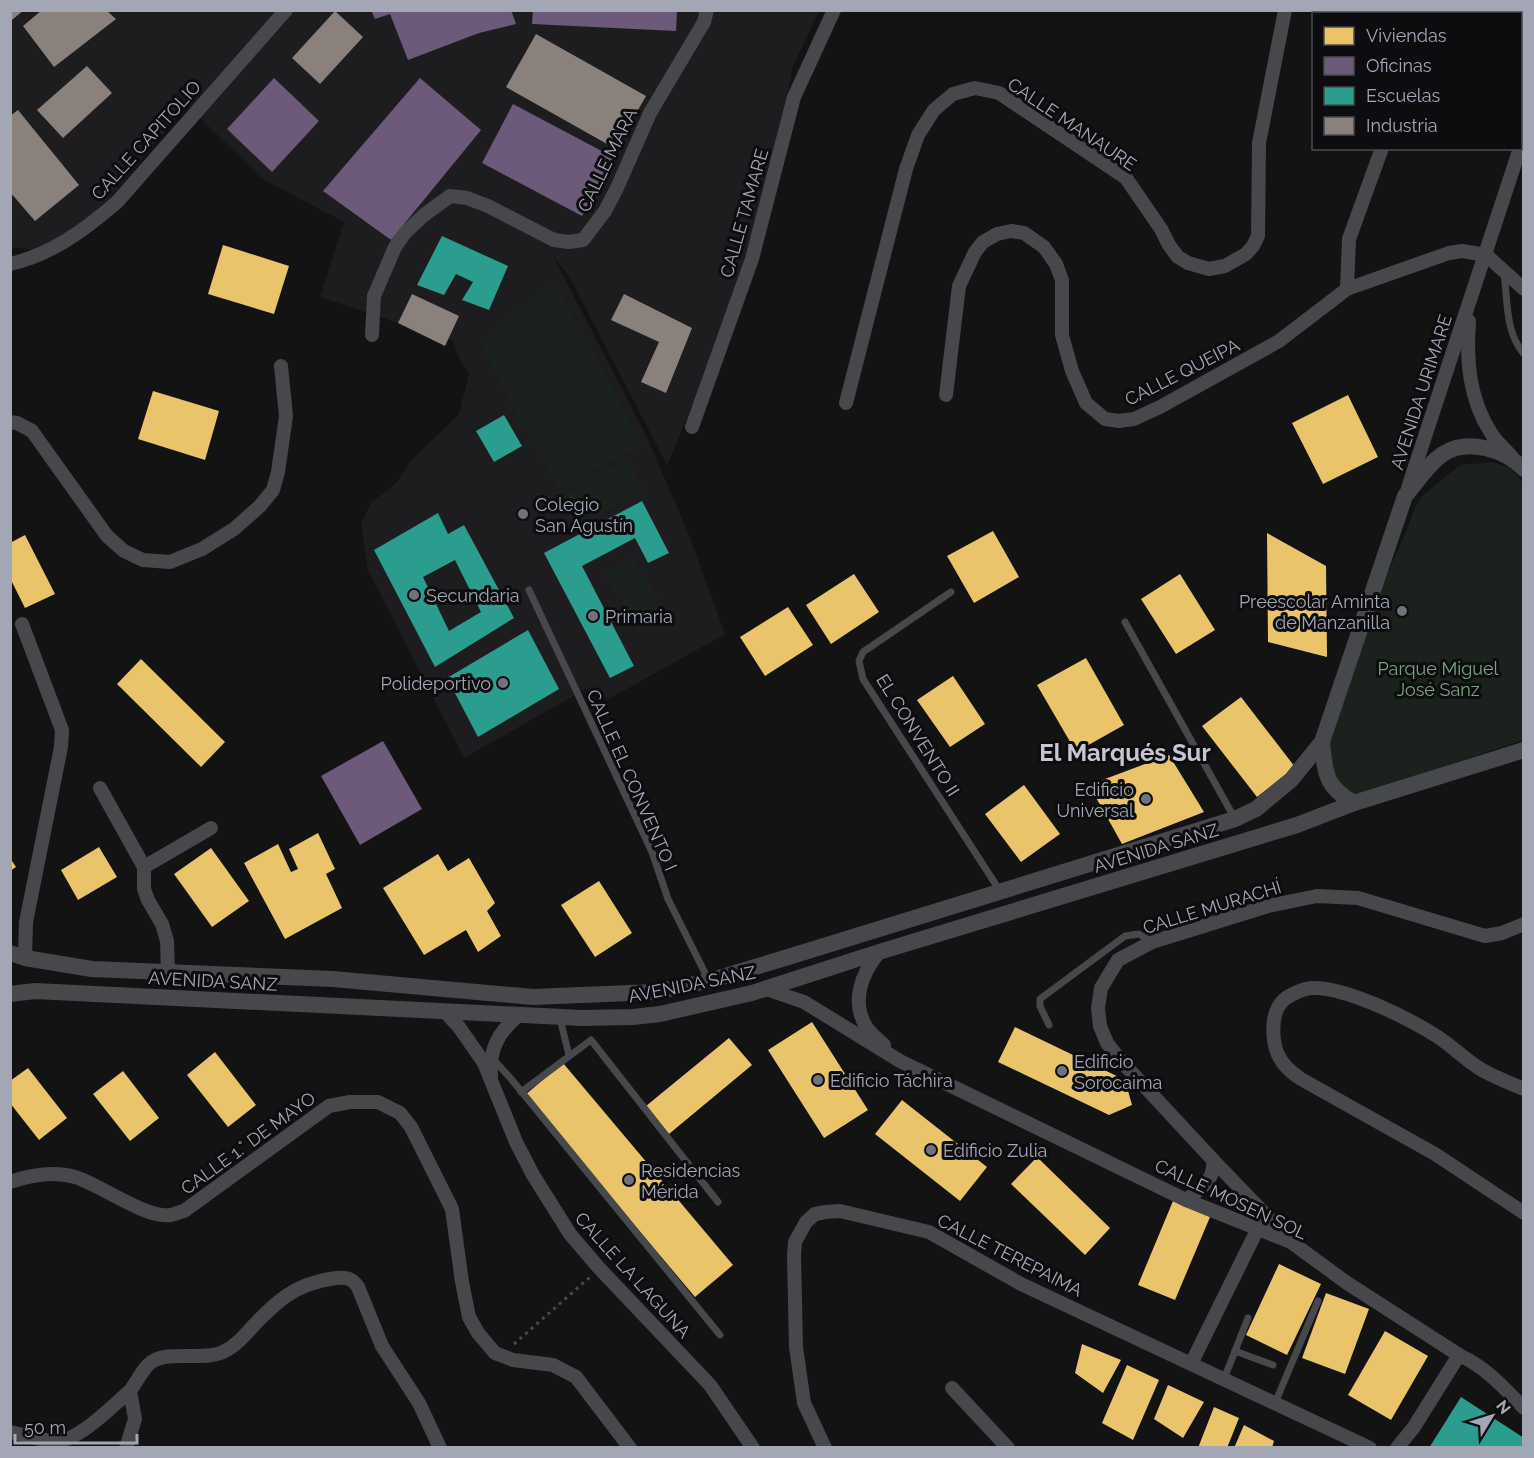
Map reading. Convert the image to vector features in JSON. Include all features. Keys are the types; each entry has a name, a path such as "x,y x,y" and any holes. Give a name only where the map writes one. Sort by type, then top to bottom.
{"street":[{"name":"CALLE CAPITOLIO","path":"11,264 42,254 94,222 117,202 286,10"},
{"name":"CALLE MARA","path":"372,335 374,296 395,248 405,233 424,215 450,196 467,198 488,206 554,240 578,242 587,237 617,188 650,113 704,22 707,10"},
{"name":"CALLE TAMARE","path":"693,427 752,259 794,97 834,10"},
{"name":"CALLE MANAURE","path":"846,403 906,169 918,135 934,110 954,94 975,88 999,93 1126,178 1178,257 1188,263 1209,269 1225,266 1246,254 1258,236 1259,143 1285,10"},
{"path":"1347,289 1349,239 1381,150"},
{"name":"AVENIDA URIMARE","path":"1405,496 1519,150"},
{"name":"CALLE QUEIPA","path":"946,395 959,286 975,252 983,242 997,234 1011,231 1024,233 1044,247 1056,264 1062,280 1062,335 1072,371 1086,403 1105,419 1119,421 1134,419 1160,407 1279,341 1347,289 1449,253 1462,251 1485,255"},
{"path":"1485,255 1524,289"},
{"name":"AVENIDA URIMARE","path":"1470,300 1468,363 1475,399 1492,435 1522,465"},
{"path":"10,422 32,431 107,536 124,551 143,560 170,562 202,549 234,529 260,506 273,490 278,472 286,416 282,366"},
{"name":"AVENIDA SANZ","path":"18,956 92,969 333,980 533,997 655,992 709,981 1235,819 1256,808 1292,780 1322,742 1405,496 1442,455 1456,447 1477,446 1493,450 1522,465"},
{"path":"18,956 61,747 62,730 22,624"},
{"name":"AVENIDA SANZ","path":"1322,742 1326,777 1340,795 1354,803"},
{"name":"AVENIDA SANZ","path":"10,994 36,991 446,1013 633,1017 686,1008 766,989 879,952 1297,825 1354,803 1524,750"},
{"path":"100,788 144,867 144,889 162,924 167,941 168,972"},
{"path":"144,867 211,828"},
{"name":"CALLE MURACHÍ","path":"1291,1242 1120,1061 1107,1044 1100,1026 1098,1008 1101,988 1109,972 1118,960 1152,942 1268,906 1317,896 1358,898 1485,936 1502,933 1524,924"},
{"name":"CALLE MOSEN SOL","path":"879,952 869,964 860,986 859,1007 867,1028 900,1061"},
{"path":"1524,1089 1479,1068 1459,1052 1418,1026 1349,995 1312,988 1295,992 1283,1001 1274,1014 1272,1030 1275,1046 1287,1069 1435,1154 1524,1213"},
{"name":"CALLE MOSEN SOL","path":"766,989 804,1002 900,1061 1186,1200 1291,1242 1347,1283 1459,1355 1479,1364 1524,1408"},
{"name":"CALLE LA LAGUNA","path":"446,1013 472,1045 483,1063 516,1143 570,1234 599,1268 710,1385 753,1448"},
{"name":"CALLE LA LAGUNA","path":"491,1080 491,1057 495,1042 501,1032 520,1014"},
{"name":"CALLE 1.° DE MAYO","path":"10,1182 29,1176 51,1174 74,1177 152,1213 169,1216 184,1211 329,1106 350,1102 378,1102 400,1113 411,1127 452,1209 469,1317 489,1348 501,1355"},
{"path":"1186,1200 1208,1181 1214,1171 1213,1160"},
{"name":"CALLE TEREPAIMA","path":"825,1448 804,1403 796,1347 795,1242 806,1222 814,1214 840,1210 929,1232 1021,1284 1370,1448"},
{"path":"1191,1364 1265,1214"},
{"path":"10,1432 56,1442 65,1440 91,1423 130,1391 149,1363 162,1357 203,1357 222,1352 238,1342 267,1311 289,1292 318,1281 345,1277 355,1282 358,1287 382,1346 418,1403 440,1448"},
{"path":"501,1355 513,1360 553,1365 576,1377 630,1448"},
{"path":"1397,1448 1414,1427 1459,1355"},
{"path":"952,1388 1008,1448"},
{"path":"126,1448 135,1419 130,1391"}],"lane":[{"path":"1504,272 1509,328 1513,339 1524,354"},
{"name":"CALLE EL CONVENTO I","path":"529,590 652,852 668,899 709,981"},
{"name":"EL CONVENTO II","path":"951,592 863,652 859,661 863,679 1000,891"},
{"path":"1125,622 1235,819"},
{"path":"1049,1025 1040,1006 1040,999 1125,936 1139,934 1152,942"},
{"path":"559,1017 569,1055"},
{"path":"521,1092 569,1055 589,1041 592,1042 718,1202"},
{"path":"491,1057 720,1335"},
{"path":"1275,1403 1318,1301"},
{"path":"1224,1379 1248,1318"},
{"path":"1235,1351 1273,1365"}],"path":[{"path":"501,1355 599,1268"}],"shaded area":[{"path":"11,11 819,11 793,66 770,181 755,236 707,371 667,465 569,276 553,256 646,435 689,535 725,634 609,699 586,689 464,758 368,570 361,524 371,503 395,484 413,459 459,414 469,374 460,360 453,341 320,297 344,222 261,178 187,105 109,199 86,220 59,240 36,250 11,247"}],"green space":[{"path":"555,281 642,444 558,490 480,342"},
{"path":"626,460 643,490 579,527 562,497"},
{"name":"Parque Miguel José Sanz","path":"1492,462 1510,468 1523,482 1523,740 1356,797 1342,795 1327,752 1374,604 1415,507 1422,496 1460,465"},
{"path":"634,558 666,615 638,631 605,574"}],"building: Viviendas":[{"path":"223,245 289,266 274,314 208,294"},
{"path":"153,391 219,411 205,460 138,439"},
{"path":"1348,395 1378,457 1323,484 1292,423"},
{"path":"993,531 1019,577 974,603 947,556"},
{"path":"1267,533 1326,566 1327,657 1268,642"},
{"path":"25,535 55,594 25,608 10,578 10,543"},
{"path":"854,574 879,612 831,644 806,605"},
{"path":"1180,574 1215,630 1176,654 1141,599"},
{"path":"788,607 813,645 765,676 740,637"},
{"path":"1086,658 1124,725 1076,752 1037,685"},
{"path":"141,659 225,742 201,767 117,684"},
{"path":"953,676 985,724 950,747 917,700"},
{"path":"1241,697 1295,767 1257,797 1202,726"},
{"name":"Edificio Universal","path":"1169,755 1204,812 1122,844 1089,785"},
{"path":"1024,785 1060,834 1021,862 985,814"},
{"path":"318,833 335,869 326,874 342,908 285,939 244,863 278,844 291,872 298,869 289,849"},
{"path":"99,847 117,877 78,900 61,870"},
{"path":"211,848 249,901 212,927 174,874"},
{"path":"438,854 448,871 469,858 495,903 487,911 501,936 478,952 466,930 424,955 383,888"},
{"path":"10,858 16,867 10,871"},
{"path":"599,881 632,933 595,957 561,905"},
{"name":"Edificio Táchira","path":"812,1022 868,1110 824,1138 768,1050"},
{"name":"Edificio Sorocaima","path":"1015,1027 1125,1080 1132,1105 1109,1115 998,1062"},
{"path":"729,1038 752,1065 669,1134 646,1106"},
{"path":"215,1052 256,1105 228,1127 187,1075"},
{"name":"Residencias Mérida","path":"563,1063 733,1265 695,1297 525,1095"},
{"path":"28,1068 67,1118 39,1140 10,1103 10,1081"},
{"path":"123,1071 159,1118 130,1141 93,1094"},
{"name":"Edificio Zulia","path":"902,1100 987,1167 960,1201 875,1134"},
{"path":"1037,1157 1110,1228 1085,1255 1011,1184"},
{"path":"1173,1201 1210,1217 1175,1300 1138,1285"},
{"path":"1279,1264 1321,1284 1287,1355 1246,1335"},
{"path":"1326,1293 1369,1309 1345,1374 1302,1358"},
{"path":"1385,1331 1428,1356 1391,1420 1348,1395"},
{"path":"1082,1344 1121,1360 1103,1393 1075,1373"},
{"path":"1127,1365 1159,1380 1133,1440 1102,1423"},
{"path":"1168,1385 1204,1402 1183,1438 1154,1419"},
{"path":"1214,1407 1239,1418 1227,1448 1198,1448"},
{"path":"1244,1425 1274,1441 1272,1448 1234,1448"}],"building: Oficinas":[{"path":"371,10 511,10 516,24 479,33 408,60 390,14 375,19"},
{"path":"533,10 677,10 676,31 532,24"},
{"path":"274,78 319,121 272,172 227,129"},
{"path":"420,78 481,130 391,240 323,191"},
{"path":"513,104 613,157 582,216 482,163"},
{"path":"383,741 422,809 360,845 321,776"}],"building: Escuelas":[{"path":"442,236 508,266 489,310 462,300 473,282 456,274 444,295 417,285"},
{"path":"504,415 522,446 494,462 476,431"},
{"name":"Primaria","path":"642,501 669,553 648,563 635,538 582,566 634,666 610,678 544,553"},
{"name":"Secundaria","path":"438,513 448,534 464,525 514,618 435,667 374,550","holes":["455,560 481,612 449,631 423,577"]},
{"name":"Polideportivo","path":"528,630 559,689 478,737 447,678"},
{"path":"1461,1397 1524,1438 1524,1448 1429,1448"}],"building: Industria":[{"path":"10,10 24,10 12,20"},
{"path":"42,10 106,10 116,19 54,67 23,26"},
{"path":"335,11 363,37 320,84 292,58"},
{"path":"536,34 646,96 616,149 506,87"},
{"path":"87,66 112,93 63,138 37,110"},
{"path":"18,110 79,185 35,221 10,192 10,116"},
{"path":"412,294 459,316 445,346 398,323"},
{"path":"624,294 692,328 666,393 641,382 659,342 611,320"}],"place":[{"name":"Colegio San Agustín","path":"523,514"},
{"name":"Secundaria","path":"414,595"},
{"name":"Preescolar Aminta de Manzanilla","path":"1402,611"},
{"name":"Primaria","path":"593,616"},
{"name":"Polideportivo","path":"503,683"},
{"name":"Edificio Universal","path":"1146,799"},
{"name":"Edificio Sorocaima","path":"1062,1071"},
{"name":"Edificio Táchira","path":"818,1080"},
{"name":"Edificio Zulia","path":"931,1150"},
{"name":"Residencias Mérida","path":"629,1180"}],"district":[{"name":"El Marqués Sur","path":"1125,752"}]}
